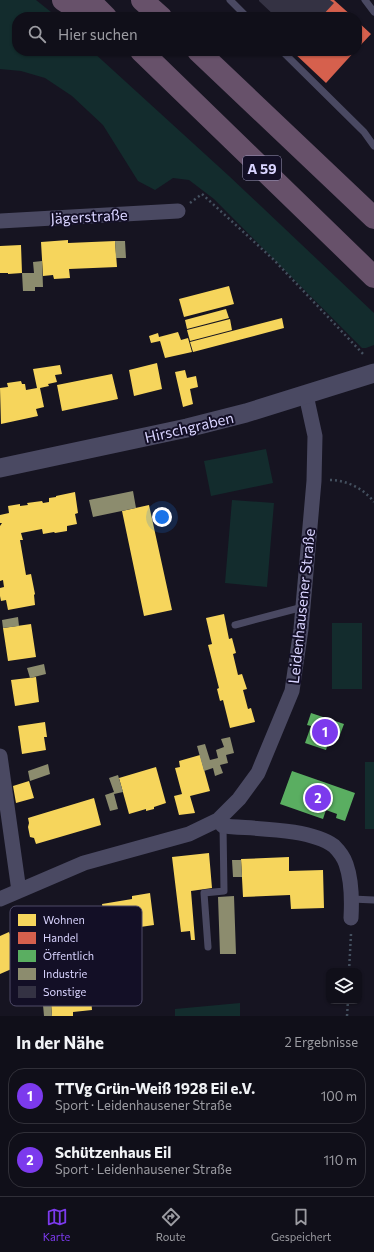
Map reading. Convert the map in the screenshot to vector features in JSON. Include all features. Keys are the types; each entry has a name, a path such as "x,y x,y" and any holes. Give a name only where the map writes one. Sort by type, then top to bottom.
{"highway":[{"path":"63,0 81,12"},
{"path":"89,0 101,12"},
{"path":"142,0 155,12"},
{"name":"A 59","path":"144,56 374,277"},
{"name":"A 59","path":"203,56 374,218"}],"street":[{"name":"Jägerstraße","path":"0,221 178,211"},
{"name":"Hirschgraben","path":"0,468 246,414 306,395 371,367"},
{"name":"Leidenhausener Straße","path":"0,899 84,863 189,834 220,823 258,774 292,691 304,607 314,481 315,436 306,395"},
{"path":"0,756 19,891"},
{"path":"220,823 299,832 324,840 335,847 346,862 350,878 352,899 351,918"}],"lane":[{"path":"230,0 242,12"},
{"path":"365,0 374,12"},
{"path":"287,56 364,132 374,146"},
{"path":"235,625 304,607"},
{"path":"208,947 204,894 224,891 220,823"},
{"path":"352,899 374,900"}],"path":[{"path":"178,211 202,194 274,260 371,367"},
{"path":"314,481 333,480 352,484 368,495 374,502"},
{"path":"349,968 351,918"},
{"path":"347,1016 348,1004"}],"green space":[{"path":"0,0 36,0 51,12 12,12 12,56 97,56 229,176 374,313 374,345 362,348 214,199 189,180 173,178 155,190 138,181 103,125 72,96 45,78 21,71 0,69"},
{"path":"266,449 273,483 211,496 204,461"},
{"path":"232,500 274,503 267,587 225,583"},
{"path":"332,623 362,623 362,689 332,689"},
{"path":"365,762 374,762 374,829 365,829"},
{"path":"240,1003 240,1016 175,1016 175,1009"}],"building: Wohnen":[{"path":"68,240 68,243 115,241 117,267 69,269 70,278 54,279 53,275 43,276 41,242"},
{"path":"21,245 22,273 0,273 0,246"},
{"path":"229,286 234,304 184,317 179,299"},
{"path":"226,309 229,318 187,329 185,320"},
{"path":"282,318 284,328 193,352 190,342"},
{"path":"230,319 232,330 190,341 187,330"},
{"path":"178,332 181,340 188,338 192,352 165,358 160,341 151,343 149,336 158,333 159,337"},
{"path":"157,363 162,389 134,396 129,370"},
{"path":"60,365 62,374 55,375 57,382 40,388 44,407 36,409 38,416 1,424 0,388 8,387 7,383 21,381 22,384 25,384 26,390 37,388 33,369"},
{"path":"185,370 187,378 196,376 198,387 190,389 193,404 183,407 175,372"},
{"path":"112,374 118,399 62,411 57,385"},
{"path":"75,492 78,513 75,514 77,524 67,526 67,531 55,533 43,534 42,529 21,533 23,540 20,540 26,575 31,574 35,594 35,605 8,610 6,600 1,601 0,596 0,588 4,587 3,580 0,581 0,526 2,523 0,523 0,515 9,513 8,506 20,504 20,506 28,505 27,503 42,501 43,503 49,502 49,498"},
{"path":"149,505 172,610 144,616 122,511"},
{"path":"224,614 229,639 232,638 236,653 233,654 238,675 242,674 247,689 243,690 248,709 251,708 255,722 230,728 223,700 220,701 217,689 219,688 208,645 212,644 206,618"},
{"path":"31,624 36,657 8,661 3,628"},
{"path":"36,677 39,702 15,706 11,680"},
{"path":"45,722 47,737 44,737 46,750 22,754 18,726"},
{"path":"200,755 210,791 190,796 195,813 179,815 174,796 182,794 175,768 180,767 179,761"},
{"path":"156,767 166,803 154,807 154,809 146,811 146,809 129,814 119,778"},
{"path":"29,781 34,798 16,803 13,786"},
{"path":"94,798 101,825 36,844 34,838 30,837 28,818"},
{"path":"209,853 212,888 191,891 195,940 191,940 190,931 181,932 172,857"},
{"path":"289,857 289,871 323,870 324,908 291,909 290,895 243,897 241,859"},
{"path":"150,893 154,925 142,927 142,906 102,906 102,904 132,899 132,896"},
{"path":"9,932 10,934 10,970 0,974 0,936"},
{"path":"51,1006 92,1006 92,1010 73,1012 73,1016 52,1016"}],"building: Handel":[{"path":"323,0 334,0 347,12 321,12 328,5"},
{"path":"362,26 371,34 362,44"},
{"path":"297,56 350,56 326,83"}],"building: Öffentlich":[{"path":"311,713 344,724 338,740 330,737 326,750 305,743 311,726 307,725"},
{"path":"292,771 355,793 345,821 336,818 337,814 326,810 323,819 280,804"}],"building: Industrie":[{"path":"115,241 125,241 126,258 116,258"},
{"path":"42,261 43,287 35,287 35,291 23,291 22,273 34,273 33,262"},
{"path":"133,491 136,508 93,517 89,500"},
{"path":"18,617 19,626 3,628 2,620"},
{"path":"44,664 46,674 30,678 27,668"},
{"path":"230,737 234,753 226,755 228,763 220,765 223,773 215,776 213,768 204,771 197,746 205,744 210,760 218,758 216,750 224,747 221,739"},
{"path":"48,764 50,774 30,781 28,771"},
{"path":"118,775 123,792 114,794 118,809 110,811 105,795 114,792 109,778"},
{"path":"232,860 241,860 242,877 233,877"},
{"path":"234,896 236,954 220,954 218,897"},
{"path":"43,1006 51,1006 52,1016 44,1016"}],"building: Sonstige":[{"path":"330,0 334,3 326,12 271,12 259,1"}],"place":[{"name":"TTVg Grün-Weiß 1928 Eil e.V.","path":"325,732"},
{"name":"Schützenhaus Eil","path":"318,798"}]}
